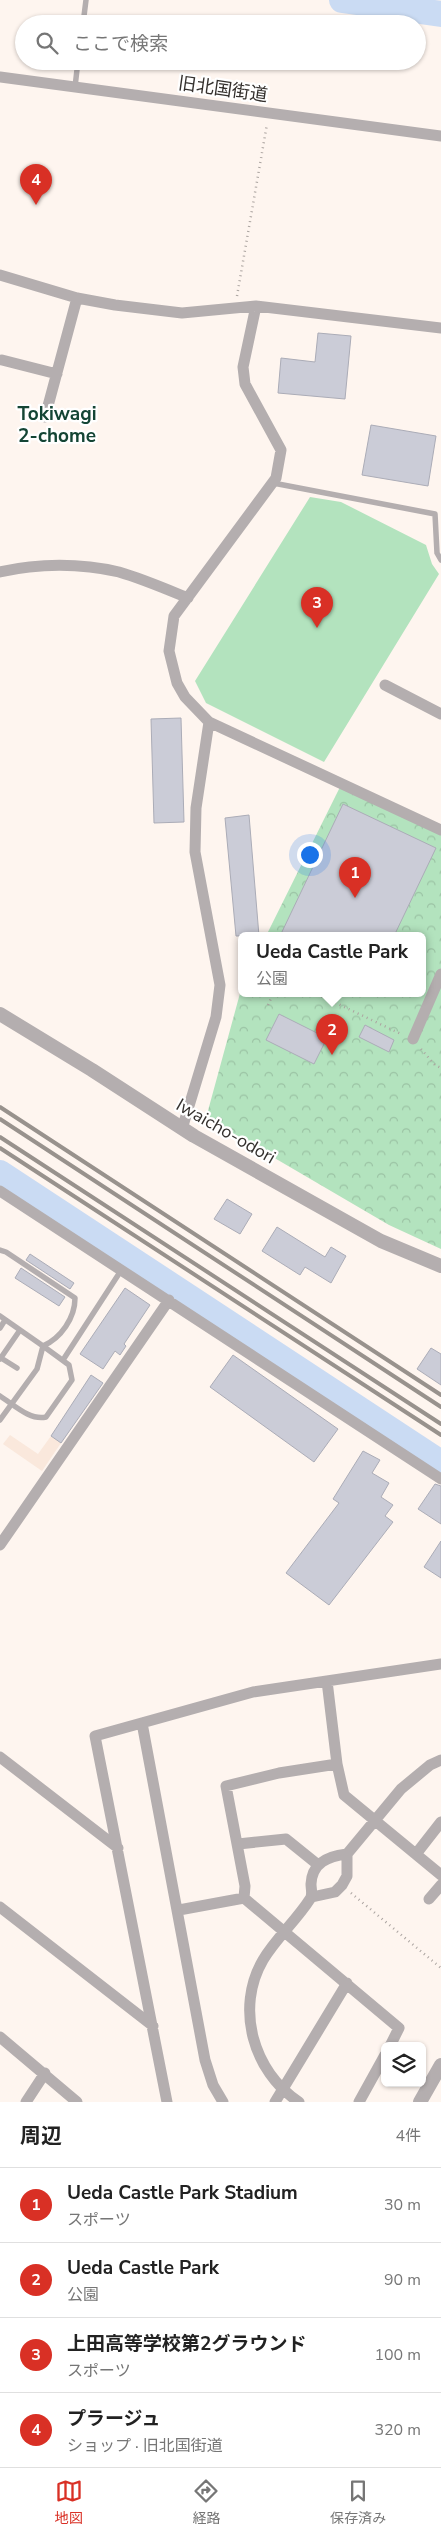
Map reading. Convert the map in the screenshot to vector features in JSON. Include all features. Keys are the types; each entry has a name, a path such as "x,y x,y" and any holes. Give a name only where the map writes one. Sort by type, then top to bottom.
{"street":[{"name":"旧北国街道","path":"0,76 441,136"},
{"path":"0,275 77,298 115,305 182,312 235,306 256,306 441,328"},
{"path":"45,417 77,298"},
{"path":"256,306 243,367 246,384 281,450 276,478 174,616 169,650 177,683 185,697 208,722 441,830"},
{"path":"2,360 57,374"},
{"path":"0,572 28,566 86,567 119,572 188,598"},
{"path":"385,685 441,714"},
{"path":"182,1129 216,1017 220,985 195,852 196,808 208,722"},
{"path":"413,1039 441,974"},
{"name":"Iwaicho-odori","path":"0,1014 92,1070 182,1129 381,1241 441,1266"},
{"path":"0,1191 441,1479"},
{"path":"0,1545 169,1300"},
{"path":"167,2102 95,1736 253,1692 441,1664"},
{"path":"327,1681 344,1795 441,1875"},
{"path":"142,1723 179,1910 205,2060 214,2085 223,2102"},
{"path":"0,1756 118,1848"},
{"path":"312,1897 325,1896 342,1885 347,1876 347,1854 416,1775 441,1760"},
{"path":"244,1898 245,1886 226,1786 279,1773 338,1764"},
{"path":"416,1854 441,1822"},
{"path":"238,1844 286,1839 317,1864"},
{"path":"299,2102 271,2076 254,2043 250,2008 254,1982 262,1962 312,1897 312,1876 317,1864 333,1856 347,1854"},
{"path":"429,1899 441,1885"},
{"path":"179,1910 244,1898 399,2028 392,2042"},
{"path":"0,1907 152,2026"},
{"path":"275,2102 347,1984"},
{"path":"0,2037 77,2102"},
{"path":"359,2102 381,2062"},
{"path":"420,2102 441,2065"},
{"path":"26,2102 45,2074"}],"lane":[{"path":"84,15 86,0"},
{"path":"75,87 77,70"},
{"path":"271,483 435,514 437,553 441,560"},
{"path":"0,1250 6,1252 75,1298 73,1314 55,1340 43,1346 37,1369 0,1420"},
{"path":"63,1360 122,1270"},
{"path":"0,1328 3,1318 63,1360 71,1369 72,1380 46,1417 31,1417 0,1396"},
{"path":"17,1368 1,1358 20,1330"}],"path":[{"path":"235,306 269,113"},
{"path":"268,1005 272,997"},
{"path":"323,997 413,1039 435,1066 441,1068"},
{"path":"342,1885 441,1968"}],"shaded area":[{"path":"10,1435 38,1454 51,1436 61,1443 42,1471 3,1444"}],"green space":[{"path":"310,497 341,502 426,545 432,564 439,574 324,762 206,703 195,681"},
{"path":"340,787 441,835 441,1249 389,1225 206,1118 239,997 426,997 426,932 268,932"}],"building":[{"path":"318,333 351,336 345,399 278,393 281,358 315,362"},
{"path":"371,425 436,436 428,486 362,475"},
{"path":"181,718 184,822 154,823 151,719"},
{"path":"343,804 436,848 396,932 282,932"},
{"path":"249,815 259,932 238,932 238,936 236,936 225,818"},
{"path":"279,1014 327,1038 314,1064 266,1040"},
{"path":"365,1025 394,1040 389,1052 359,1037"},
{"path":"227,1199 252,1214 240,1234 214,1219"},
{"path":"277,1227 325,1257 331,1247 346,1256 331,1283 305,1267 300,1275 262,1251"},
{"path":"30,1254 74,1283 70,1289 26,1260"},
{"path":"21,1268 65,1297 59,1306 15,1278"},
{"path":"125,1288 150,1305 124,1344 126,1346 120,1355 115,1351 103,1369 80,1354"},
{"path":"431,1348 441,1354 441,1385 417,1369"},
{"path":"233,1355 338,1429 314,1462 210,1387"},
{"path":"91,1375 103,1383 61,1443 51,1436"},
{"path":"363,1451 380,1460 372,1473 389,1483 381,1497 393,1505 385,1516 393,1522 329,1605 286,1573 339,1503 333,1499"},
{"path":"435,1484 441,1486 441,1524 418,1509"},
{"path":"441,1541 441,1578 424,1567"}],"waterway":[{"path":"342,0 441,14"},
{"path":"0,1173 441,1463"}],"railway":[{"path":"0,1107 441,1395"},
{"path":"0,1119 441,1407"},
{"path":"0,1137 441,1424"},
{"path":"0,1148 441,1435"}],"place":[{"name":"プラージュ","path":"36,205"},
{"name":"上田高等学校第2グラウンド","path":"317,628"},
{"name":"Ueda Castle Park Stadium","path":"355,898"},
{"name":"Ueda Castle Park","path":"332,1055"}],"district":[{"name":"Tokiwagi 2-chome","path":"57,425"}]}
